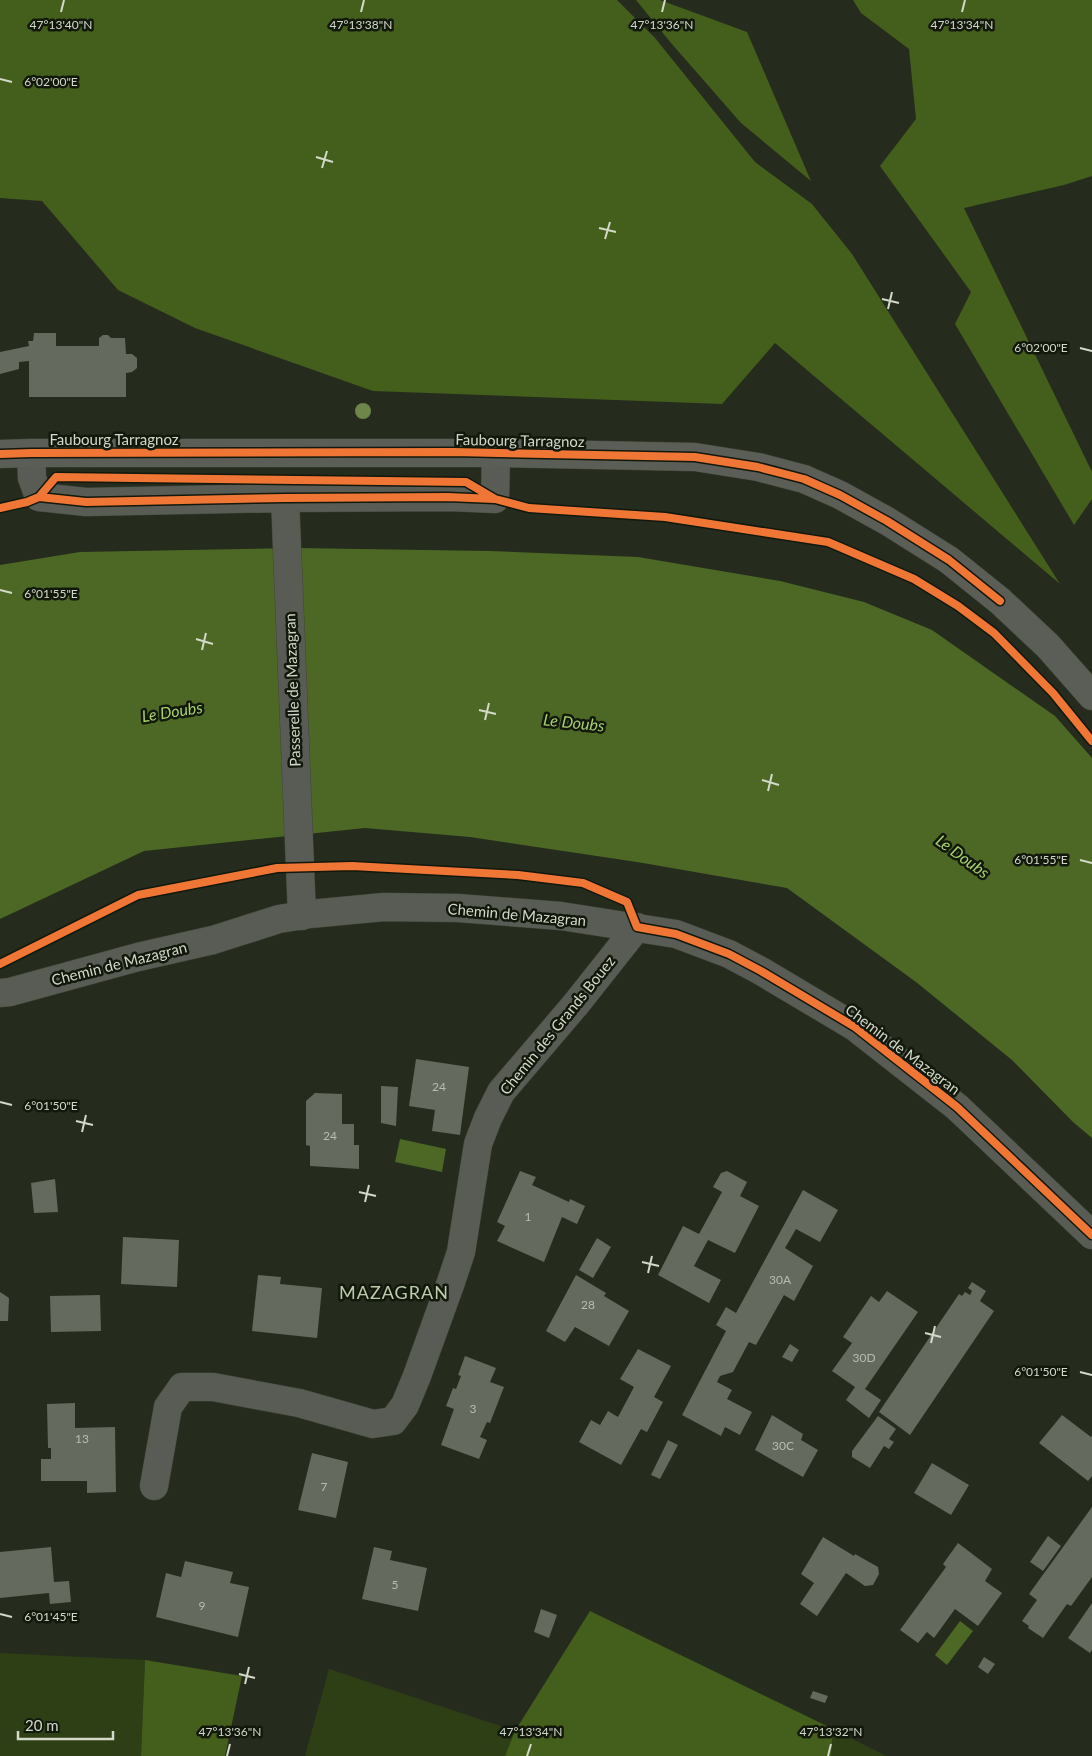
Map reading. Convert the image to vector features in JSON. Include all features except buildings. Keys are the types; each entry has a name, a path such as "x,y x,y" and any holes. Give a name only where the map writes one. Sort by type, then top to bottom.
{"main road":[{"name":"Faubourg Tarragnoz","path":"0,454 496,452 695,457 758,467 804,479 840,495 887,521 948,560 1000,601 1048,646 1092,696"}],"street":[{"path":"31,453 32,478 39,496 86,502 285,511 495,499 496,452"},
{"name":"Passerelle de Mazagran","path":"285,511 302,916"},
{"name":"Chemin de Mazagran","path":"0,993 10,992 138,957 213,940 279,919 384,907 458,908 561,916 676,934 729,954 855,1027 957,1107 1092,1235"},
{"name":"Chemin des Grands Bouez","path":"154,1486 168,1407 182,1388 213,1387 290,1401 373,1424 392,1421 405,1405 417,1376 461,1252 478,1144 500,1092 576,1004 637,927"}],"shaded area":[{"path":"0,0 617,0 655,38 755,162 812,204 852,254 1060,584 775,343 722,404 373,391 195,328 118,290 42,201 0,198"},
{"path":"636,0 660,0 747,32 811,181 741,123"},
{"path":"853,0 1092,0 1092,176 1064,185 964,208 1092,472 1092,499 1074,525 955,324 971,292 880,166 916,119 909,49 861,13"},
{"path":"590,1611 833,1729 831,1756 505,1756 515,1731"},
{"path":"0,1653 145,1660 141,1756 0,1756"},
{"path":"145,1660 242,1676 225,1756 141,1756"},
{"path":"329,1669 515,1731 505,1756 305,1756"},
{"path":"833,1729 886,1756 831,1756"}],"water":[{"name":"Le Doubs","path":"295,548 489,551 638,557 780,581 864,602 932,630 1055,716 1092,758 1092,1138 1073,1122 1012,1060 916,982 787,888 637,862 470,837 365,828 144,851 0,919 0,565 80,552"},
{"path":"400,1139 446,1149 442,1172 395,1162"},
{"path":"960,1621 973,1631 947,1665 935,1655"}],"cycle path":[{"path":"0,454 453,452 695,457 758,467 804,479 840,495 887,521 949,560 1000,601"},
{"path":"0,508 27,502 39,497 56,477 466,482 495,499 529,508 665,517 828,542 914,579 958,606 994,633 1053,693 1092,741"},
{"path":"39,497 86,502 285,498 448,497 494,499"},
{"path":"0,964 138,895 277,868 352,866 518,875 583,883 627,902 637,927 676,934 729,954 855,1027 957,1107 1092,1235"}],"district":[{"name":"MAZAGRAN","path":"394,1292"}]}
